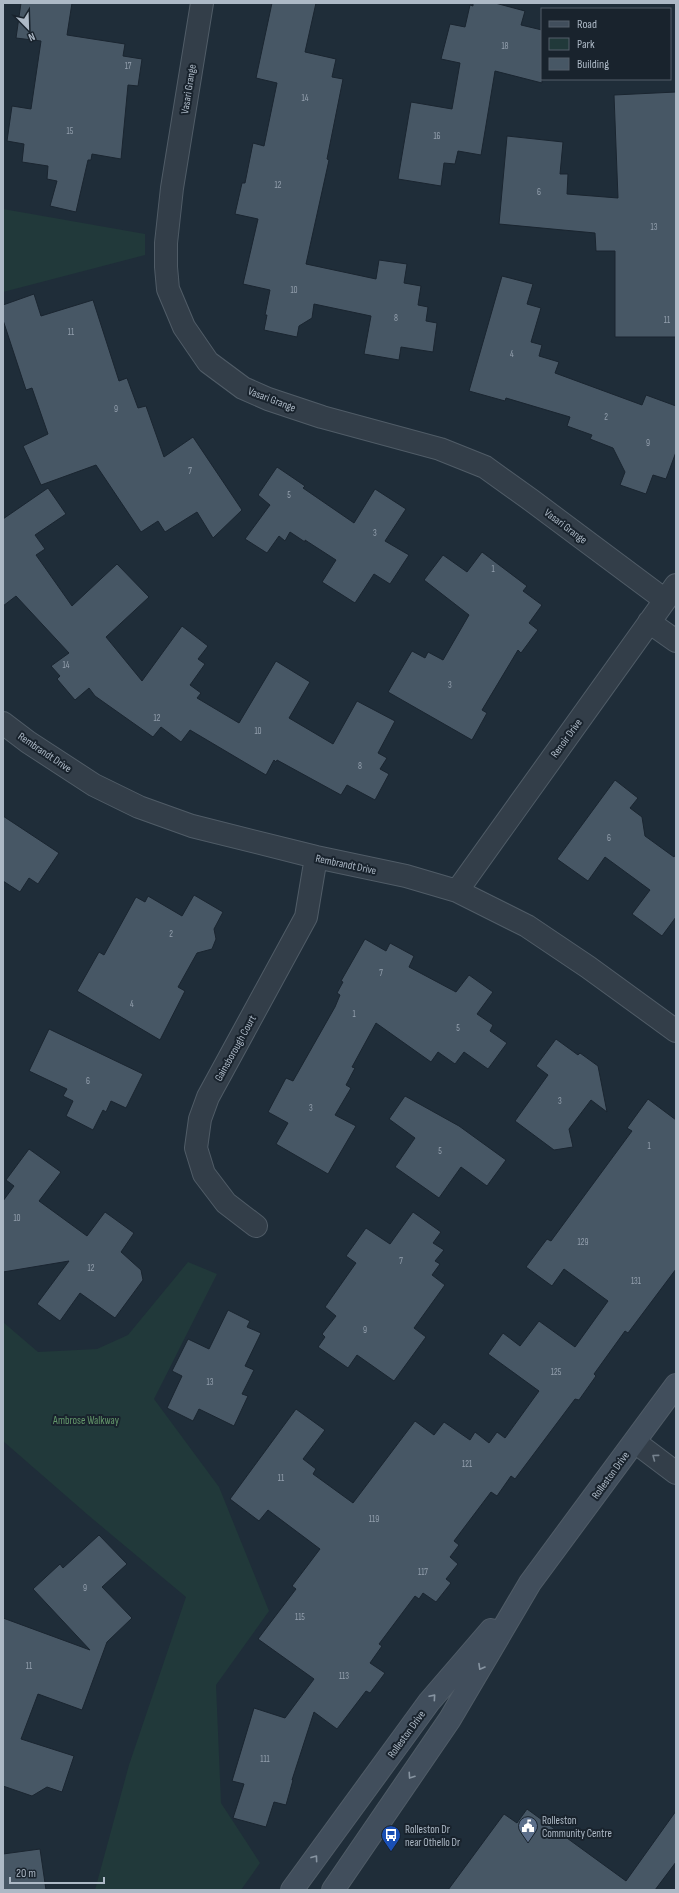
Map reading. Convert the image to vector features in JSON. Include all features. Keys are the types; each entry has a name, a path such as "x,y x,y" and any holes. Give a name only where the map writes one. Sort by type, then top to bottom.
{"main road":[{"name":"Rolleston Drive","path":"292,1890 429,1702 529,1585 635,1442 673,1396"},
{"name":"Rolleston Drive","path":"333,1890 450,1720 529,1585"}],"street":[{"name":"Vasari Grange","path":"202,3 172,188 166,243 166,267 168,289 184,327 208,362 243,388 268,399 322,417 440,449 485,467 531,500 670,592"},
{"name":"Renoir Drive","path":"457,891 670,592"},
{"path":"649,622 676,641"},
{"name":"Rembrandt Drive","path":"3,723 28,742 94,785 139,807 192,826 316,857 406,876 457,891 526,926 588,967 676,1031"},
{"name":"Gainsborough Court","path":"256,1226 226,1202 204,1174 196,1148 200,1119 208,1097 306,917 316,857"},
{"path":"635,1442 676,1473"}],"green space":[{"path":"3,209 145,234 145,255 3,292"},
{"name":"Ambrose Walkway","path":"188,1262 217,1274 154,1399 219,1487 269,1611 216,1685 221,1803 260,1863 241,1890 95,1890 129,1765 186,1597 3,1441 3,1322 38,1352 97,1349 128,1335"}],"building":[{"path":"21,3 72,3 67,35 125,44 123,56 142,59 138,86 128,85 121,159 92,154 91,160 88,160 76,212 50,206 57,181 47,179 48,166 22,162 24,144 7,141 12,106 31,109 41,41 16,38"},
{"path":"272,3 316,3 305,52 336,59 332,77 343,79 327,159 329,160 306,264 376,279 379,260 407,264 404,283 421,286 418,305 428,307 426,321 437,323 433,352 401,347 399,360 364,354 371,316 314,304 312,318 299,326 297,337 264,330 267,315 265,315 270,290 243,284 258,219 235,214 242,183 245,183 253,143 264,146 277,83 256,78"},
{"path":"473,3 495,3 525,11 521,25 541,30 542,83 495,71 481,155 458,151 455,164 444,163 441,186 398,179 411,102 452,109 460,63 441,59 450,24 465,27 470,5 473,6"},
{"path":"676,92 676,337 615,337 615,251 596,251 595,233 499,224 507,136 563,142 560,174 568,174 567,194 618,198 614,95"},
{"path":"502,276 533,284 527,304 541,308 531,342 542,345 539,356 559,362 555,373 642,405 646,395 676,406 676,452 666,479 653,475 646,494 620,485 625,472 613,448 590,439 592,435 567,426 570,417 506,398 505,401 469,391"},
{"path":"34,294 41,316 93,300 119,381 127,378 138,408 146,406 164,457 193,437 242,510 213,538 197,512 165,532 158,521 141,532 96,465 41,485 23,446 48,434 32,388 26,390 3,320 3,305"},
{"path":"277,467 305,486 303,488 354,523 375,489 406,509 385,541 409,555 390,584 374,574 355,603 322,582 336,560 305,540 305,542 290,532 285,541 279,536 267,553 245,539 270,505 258,495"},
{"path":"48,488 66,514 35,535 45,549 36,555 72,606 117,564 149,597 106,637 142,681 182,626 208,646 198,659 205,664 190,685 201,693 197,698 239,723 276,661 310,682 289,718 333,744 357,701 395,721 378,753 387,758 380,769 389,774 375,800 347,785 341,795 277,760 276,762 274,760 266,775 190,730 181,742 161,727 153,737 95,696 89,688 75,700 57,679 60,676 51,666 69,653 16,596 3,606 3,519"},
{"path":"482,552 527,586 523,591 542,605 529,623 538,630 521,653 518,650 482,710 487,713 472,740 388,692 412,651 425,658 428,652 443,660 469,615 424,580 443,555 467,572"},
{"path":"615,780 638,798 630,808 642,817 645,836 674,857 676,854 676,917 662,936 632,914 650,890 605,857 588,881 557,859"},
{"path":"3,816 59,853 38,884 29,878 20,892 3,881"},
{"path":"194,895 223,912 214,929 216,939 212,949 197,953 178,987 185,991 160,1040 77,991 99,952 104,955 136,897 145,902 148,896 182,916"},
{"path":"365,939 386,951 390,943 414,956 409,967 456,992 469,975 493,992 477,1014 493,1025 490,1031 507,1043 488,1069 464,1052 455,1064 438,1052 431,1062 376,1023 352,1067 355,1068 346,1085 351,1088 335,1115 356,1126 328,1174 276,1144 288,1123 268,1112 286,1078 293,1081 335,1007 340,995 337,993 343,982 341,981"},
{"path":"49,1029 143,1074 126,1108 111,1101 106,1112 103,1110 93,1130 66,1116 73,1101 63,1096 67,1089 29,1071"},
{"path":"556,1039 578,1055 580,1053 598,1066 607,1112 591,1100 569,1129 573,1147 554,1150 515,1121 548,1075 536,1066"},
{"path":"405,1096 459,1126 506,1160 487,1186 461,1167 439,1198 395,1167 415,1138 389,1119"},
{"path":"648,1099 676,1120 676,1269 628,1333 625,1331 594,1374 596,1376 579,1400 575,1399 515,1479 511,1476 497,1496 491,1492 454,1541 459,1545 450,1557 458,1564 446,1579 451,1583 436,1602 423,1593 419,1599 415,1596 379,1644 382,1646 370,1663 385,1673 370,1693 366,1691 337,1729 314,1712 292,1780 286,1805 274,1802 266,1827 233,1818 244,1784 232,1781 254,1708 285,1718 314,1679 258,1639 296,1589 292,1586 320,1549 268,1510 259,1521 230,1499 296,1409 325,1430 303,1459 316,1469 313,1474 353,1503 415,1421 434,1435 444,1422 470,1440 475,1432 489,1443 497,1432 505,1438 539,1391 488,1354 503,1333 520,1346 539,1321 575,1347 608,1301 564,1269 552,1286 526,1267 547,1239 551,1241 632,1131 627,1128"},
{"path":"29,1149 61,1172 39,1201 87,1236 105,1212 134,1233 121,1252 141,1270 143,1280 115,1318 80,1293 60,1321 37,1304 69,1261 3,1272 3,1201 14,1186 6,1180"},
{"path":"413,1212 441,1232 433,1243 444,1250 435,1261 440,1264 432,1275 445,1285 414,1328 426,1337 394,1381 357,1355 348,1368 318,1347 325,1337 322,1334 336,1316 325,1307 356,1263 346,1256 366,1228 390,1244"},
{"path":"228,1310 250,1321 247,1327 261,1333 245,1366 254,1370 242,1394 248,1396 234,1426 199,1409 193,1421 167,1408 182,1376 172,1371 188,1339 209,1349"},
{"path":"99,1535 127,1564 102,1587 132,1618 107,1642 82,1710 38,1694 21,1739 74,1756 62,1792 47,1787 32,1796 3,1786 3,1618 90,1650 33,1589 60,1564 63,1568"},
{"name":"Rolleston Community Centre","path":"527,1809 626,1881 676,1811 676,1862 655,1890 448,1890 504,1814 517,1823"},
{"path":"40,1849 46,1890 3,1890 3,1854"}],"place":[{"name":"Rolleston Community Centre","path":"528,1843"},
{"name":"Rolleston Dr near Othello Dr","path":"391,1852"}]}
